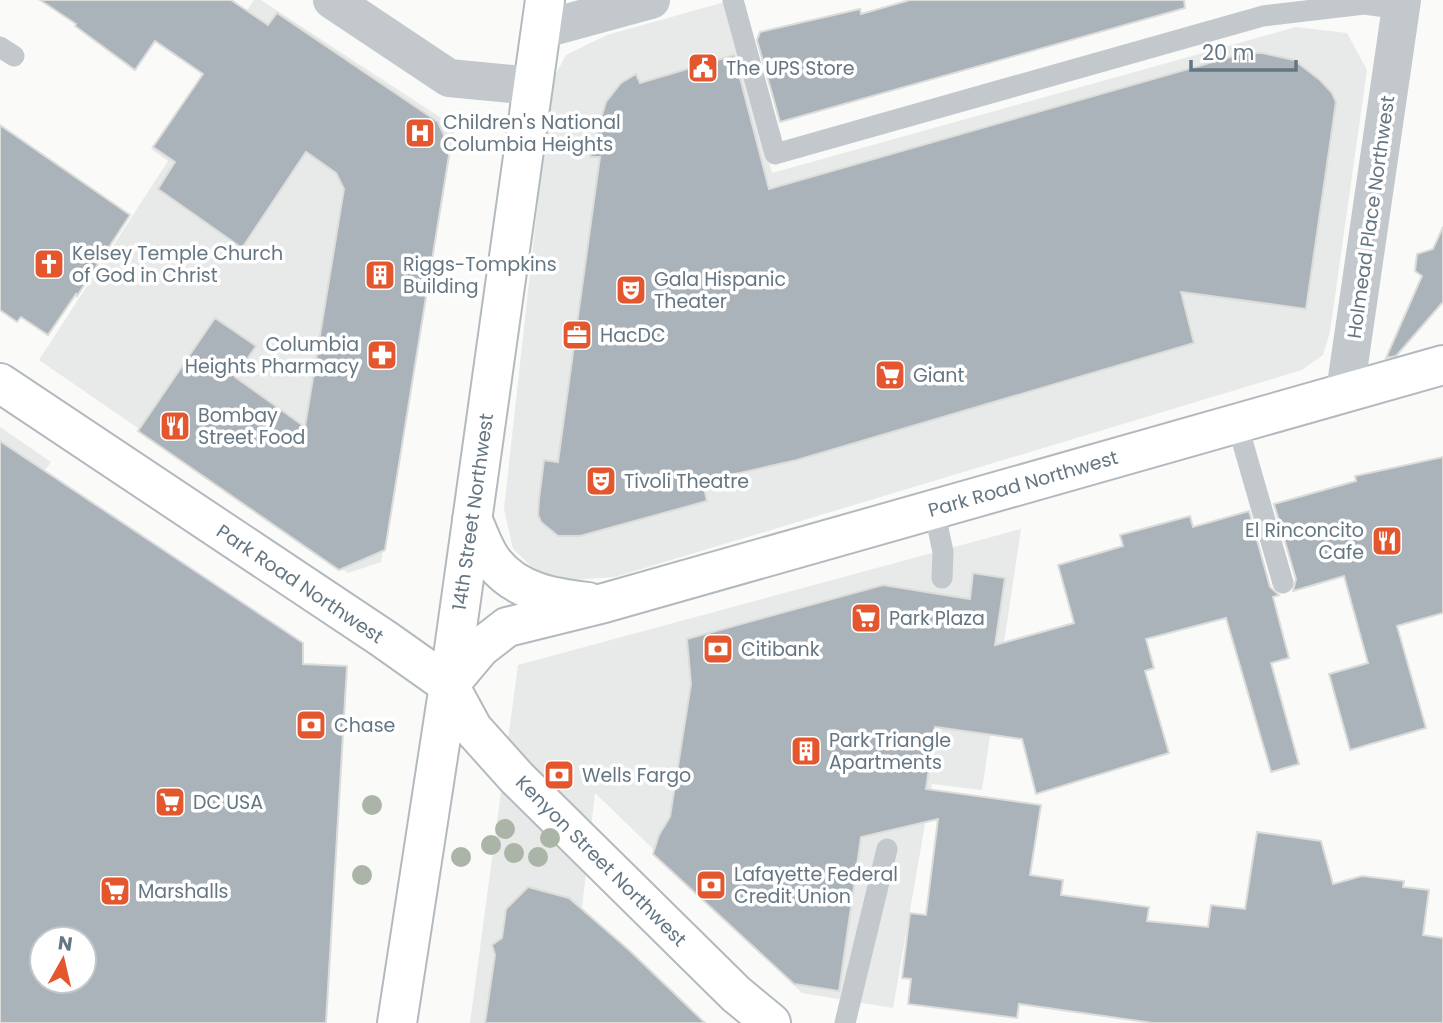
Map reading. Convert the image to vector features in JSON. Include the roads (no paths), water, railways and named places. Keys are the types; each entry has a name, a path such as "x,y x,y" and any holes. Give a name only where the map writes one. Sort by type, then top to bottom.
{"main road":[{"name":"14th Street Northwest","path":"397,1023 449,685 543,15"},
{"name":"Park Road Northwest","path":"0,383 449,685 480,648 507,627 604,603 1443,365"},
{"name":"Park Road Northwest","path":"472,519 494,563 521,586 540,594 604,603"},
{"name":"Kenyon Street Northwest","path":"449,685 473,729 517,778 736,994 771,1023"}],"street":[{"path":"332,0 449,78 533,86"},
{"path":"543,15 651,0"},
{"name":"Holmead Place Northwest","path":"1345,392 1401,4"}],"lane":[{"path":"733,0 775,154 1263,16 1364,4 1401,4"},
{"path":"1237,423 1283,583"},
{"path":"934,509 943,552 942,578"},
{"path":"845,1023 887,849"}],"place":[{"name":"The UPS Store","path":"703,68"},
{"name":"Children's National Columbia Heights","path":"420,133"},
{"name":"Kelsey Temple Church of God in Christ","path":"49,264"},
{"name":"Riggs-Tompkins Building","path":"380,275"},
{"name":"Gala Hispanic Theater","path":"631,290"},
{"name":"HacDC","path":"577,335"},
{"name":"Columbia Heights Pharmacy","path":"382,355"},
{"name":"Giant","path":"890,375"},
{"name":"Bombay Street Food","path":"175,426"},
{"name":"Tivoli Theatre","path":"601,481"},
{"name":"El Rinconcito Cafe","path":"1387,541"},
{"name":"Park Plaza","path":"866,618"},
{"name":"Citibank","path":"718,649"},
{"name":"Chase","path":"311,725"},
{"name":"Park Triangle Apartments","path":"806,751"},
{"name":"Wells Fargo","path":"559,775"},
{"name":"DC USA","path":"170,802"},
{"name":"Lafayette Federal Credit Union","path":"711,885"},
{"name":"Marshalls","path":"115,891"}]}
